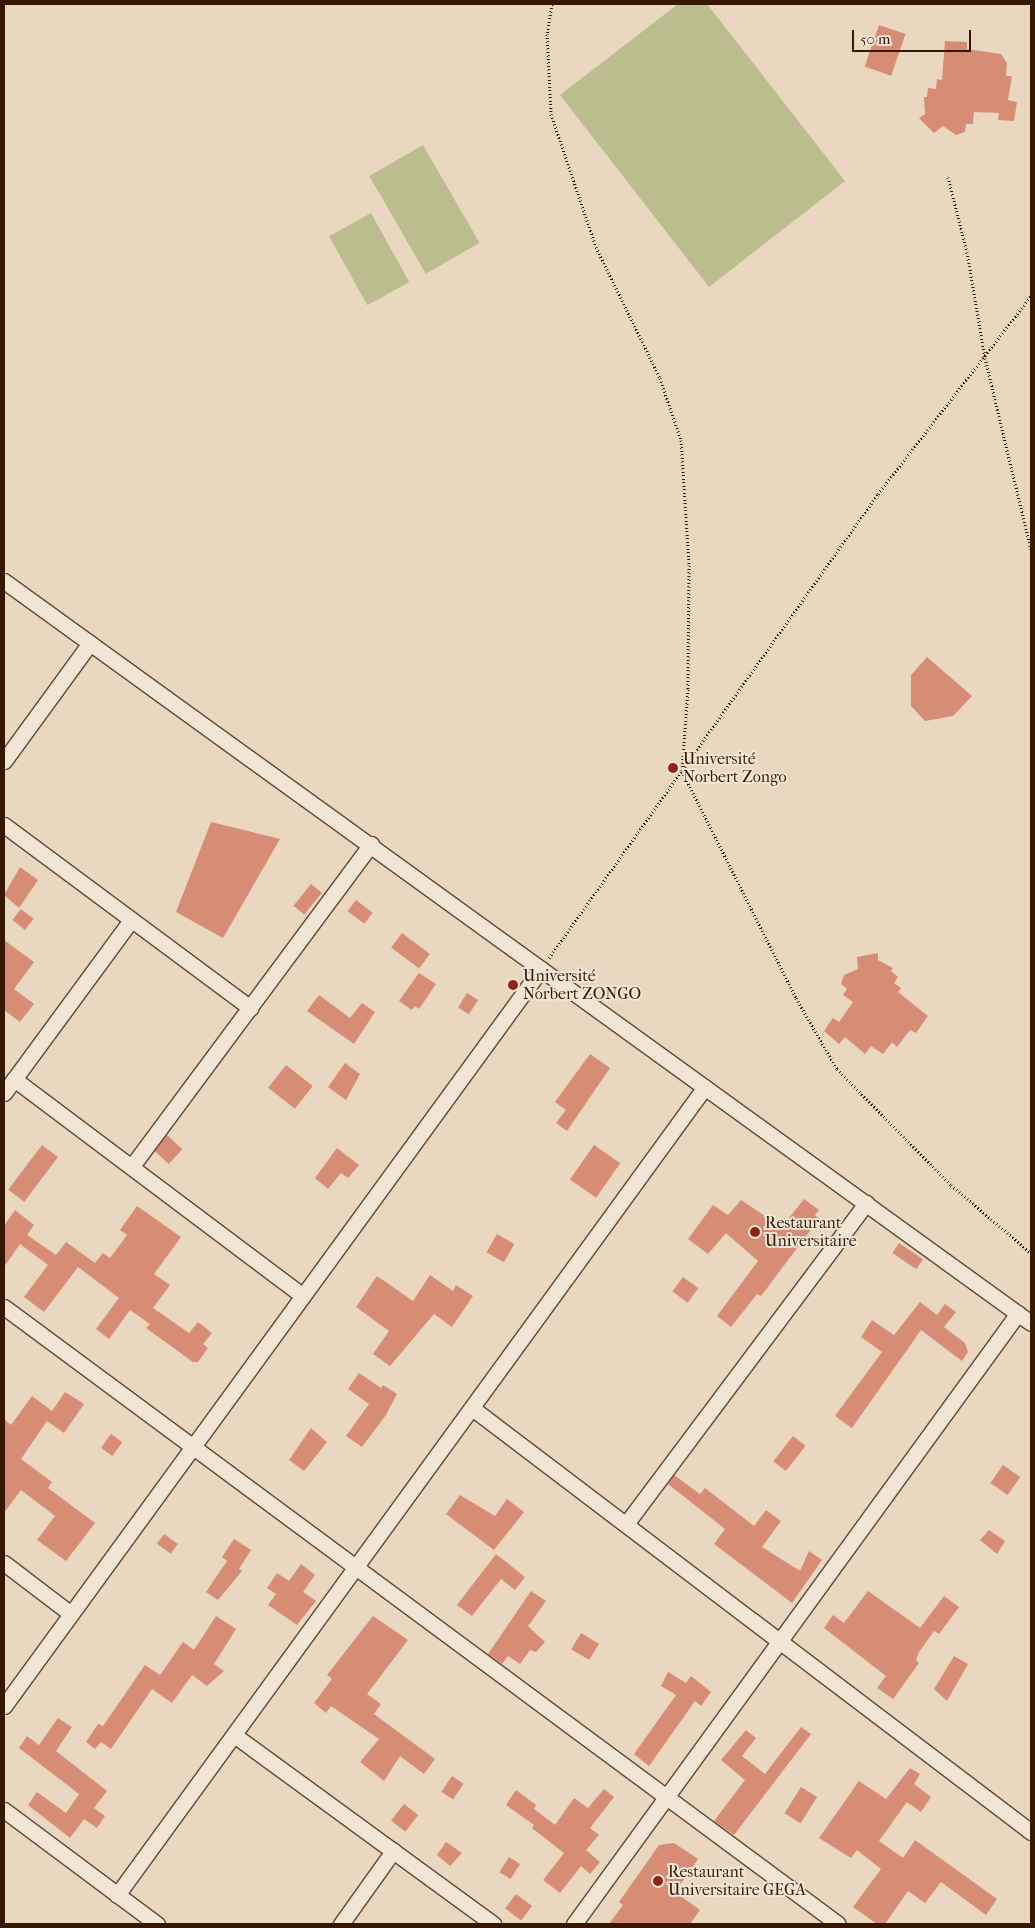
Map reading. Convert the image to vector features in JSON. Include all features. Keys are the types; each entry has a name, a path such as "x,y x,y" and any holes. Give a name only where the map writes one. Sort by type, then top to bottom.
{"street":[{"path":"4,580 1031,1323"},
{"path":"4,760 90,643"},
{"path":"4,826 250,1008"},
{"path":"132,1166 371,844"},
{"path":"4,1093 131,920"},
{"path":"4,1706 541,969"},
{"path":"14,1080 132,1166 302,1296"},
{"path":"118,1895 705,1087"},
{"path":"626,1524 866,1203"},
{"path":"4,1307 838,1924"},
{"path":"574,1924 1018,1313"},
{"path":"472,1408 781,1639 1031,1832"},
{"path":"4,1563 71,1614"},
{"path":"234,1735 493,1924"},
{"path":"4,1810 157,1924"},
{"path":"341,1924 393,1852"}],"path":[{"path":"552,4 547,34 551,114 596,247 660,378 681,440 689,566 688,689 682,771 796,998 838,1069 950,1185 1031,1253"},
{"path":"948,177 967,252 985,358 1031,550"},
{"path":"541,969 878,494 985,358 1031,296"}],"green space":[{"path":"678,4 707,4 845,181 709,287 560,95"},
{"path":"423,145 480,243 426,274 369,176"},
{"path":"371,213 409,282 367,305 329,236"}],"building":[{"path":"879,25 905,34 891,76 865,67"},
{"path":"945,41 967,42 967,49 1001,54 1007,63 1006,76 1012,76 1008,100 1017,102 1014,121 998,120 999,113 974,112 973,124 966,124 965,132 956,135 943,126 934,133 919,118 925,114 924,97 927,97 928,88 936,89 937,79 942,80"},
{"path":"927,657 972,696 953,716 925,721 911,706 911,675"},
{"path":"211,822 280,839 223,938 176,912"},
{"path":"20,867 38,880 19,908 4,895"},
{"path":"311,884 322,893 304,915 293,906"},
{"path":"356,900 373,913 364,924 348,911"},
{"path":"21,909 34,919 25,930 12,920"},
{"path":"402,933 430,954 419,968 391,947"},
{"path":"4,940 34,962 14,989 34,1004 20,1022 4,1010"},
{"path":"878,953 878,960 893,968 891,971 898,977 894,983 901,988 898,992 928,1016 916,1033 910,1030 897,1047 892,1042 883,1054 871,1046 865,1054 845,1037 839,1044 824,1031 833,1018 839,1022 853,1002 843,995 847,989 841,984 844,975 858,969 857,957"},
{"path":"419,973 436,984 419,1009 415,1006 412,1010 399,1001"},
{"path":"467,993 478,1000 469,1014 458,1007"},
{"path":"319,995 350,1018 362,1003 375,1012 354,1044 307,1011"},
{"path":"590,1054 610,1068 567,1131 556,1123 566,1110 555,1102"},
{"path":"345,1063 360,1074 346,1100 328,1087"},
{"path":"286,1065 313,1086 295,1109 268,1088"},
{"path":"167,1135 182,1149 169,1164 153,1150"},
{"path":"42,1145 58,1157 24,1202 8,1190"},
{"path":"594,1145 620,1163 596,1198 570,1179"},
{"path":"337,1148 359,1165 348,1178 341,1173 328,1189 315,1178"},
{"path":"804,1199 819,1210 815,1215 819,1219 761,1296 757,1294 731,1327 717,1316 758,1261 726,1233 708,1254 688,1239 713,1205 728,1215 741,1200 782,1227"},
{"path":"137,1206 181,1237 154,1274 170,1285 153,1308 189,1333 198,1322 212,1333 203,1344 208,1348 198,1362 193,1362 146,1328 150,1324 130,1310 109,1339 96,1329 119,1298 78,1267 44,1312 24,1297 48,1265 20,1244 4,1267 4,1226 15,1210 34,1225 27,1235 56,1255 66,1242 95,1263 103,1253 110,1258 127,1235 120,1230"},
{"path":"497,1234 514,1244 504,1262 486,1252"},
{"path":"899,1243 923,1259 916,1269 892,1253"},
{"path":"430,1275 453,1291 456,1285 473,1296 452,1327 434,1314 390,1366 373,1354 389,1331 356,1307 377,1276 413,1301"},
{"path":"683,1277 698,1288 688,1303 672,1292"},
{"path":"920,1302 937,1315 945,1304 956,1312 944,1327 965,1343 968,1352 962,1361 921,1330 852,1428 835,1416 882,1352 861,1337 872,1320 894,1335"},
{"path":"359,1373 381,1388 383,1385 397,1394 386,1415 362,1447 346,1436 369,1404 348,1389"},
{"path":"65,1392 84,1404 64,1433 47,1421 21,1459 52,1482 48,1488 95,1523 66,1561 37,1540 55,1516 21,1490 4,1513 4,1419 11,1425 32,1396 52,1411"},
{"path":"311,1428 327,1442 304,1471 289,1460"},
{"path":"111,1434 122,1442 112,1456 101,1448"},
{"path":"793,1436 806,1446 786,1471 773,1461"},
{"path":"1003,1465 1020,1477 1008,1495 990,1483"},
{"path":"674,1475 700,1494 705,1488 754,1526 766,1510 781,1521 762,1547 800,1571 809,1551 822,1560 792,1603 714,1544 725,1529 668,1484"},
{"path":"460,1495 495,1516 507,1499 524,1512 494,1550 446,1514"},
{"path":"989,1530 1005,1541 997,1554 980,1540"},
{"path":"164,1534 178,1544 171,1554 157,1544"},
{"path":"234,1539 251,1550 239,1569 242,1571 218,1600 206,1592 227,1561 222,1557"},
{"path":"496,1554 525,1577 515,1590 501,1579 472,1616 457,1605"},
{"path":"301,1564 315,1575 303,1592 316,1601 297,1625 268,1605 276,1594 267,1588 277,1573 289,1581"},
{"path":"531,1591 546,1601 528,1626 545,1642 536,1652 530,1650 520,1664 508,1656 502,1664 488,1654"},
{"path":"868,1591 920,1628 944,1596 959,1607 939,1634 934,1631 919,1652 916,1660 919,1663 893,1699 877,1688 886,1676 824,1628 833,1615 844,1623"},
{"path":"216,1616 236,1629 214,1664 224,1671 207,1686 192,1675 172,1703 152,1689 111,1749 101,1742 95,1749 86,1742 98,1724 103,1726 145,1665 160,1675 183,1642 194,1650"},
{"path":"373,1616 408,1640 367,1694 381,1704 374,1714 435,1759 424,1774 400,1756 384,1781 360,1762 379,1739 331,1706 326,1713 314,1703 332,1679 327,1675"},
{"path":"581,1633 599,1644 589,1660 571,1649"},
{"path":"954,1656 968,1664 947,1701 934,1689"},
{"path":"668,1672 686,1683 691,1676 711,1692 701,1706 695,1701 649,1766 634,1754 676,1695 661,1686"},
{"path":"58,1718 72,1727 56,1751 107,1791 94,1808 105,1816 97,1828 84,1819 70,1838 28,1805 37,1792 66,1813 79,1794 19,1748 27,1736 39,1745"},
{"path":"801,1727 811,1734 734,1835 714,1821 745,1780 721,1760 746,1730 756,1738 742,1756 765,1774"},
{"path":"910,1768 920,1774 914,1784 931,1797 921,1812 907,1802 879,1841 903,1858 915,1840 997,1899 986,1915 941,1882 925,1903 908,1891 885,1924 877,1924 853,1907 881,1869 857,1850 851,1858 819,1838 859,1781 886,1799"},
{"path":"452,1776 464,1784 453,1800 441,1792"},
{"path":"801,1787 817,1797 801,1823 785,1813"},
{"path":"604,1789 614,1797 590,1828 599,1835 586,1850 600,1862 590,1874 581,1866 560,1893 543,1880 564,1853 532,1828 534,1825 506,1805 516,1790 536,1805 534,1809 555,1825 574,1798 588,1808"},
{"path":"404,1804 418,1815 405,1832 391,1821"},
{"path":"446,1842 462,1853 450,1866 437,1855"},
{"name":"Restaurant Universitaire GEGA","path":"674,1843 698,1859 675,1892 700,1910 690,1924 609,1924 623,1905 619,1902 659,1845"},
{"path":"509,1857 520,1864 510,1879 499,1872"},
{"path":"516,1894 532,1906 521,1920 505,1908"}],"place":[{"name":"Université Norbert Zongo","path":"673,768"},
{"name":"Université Norbert ZONGO","path":"513,985"},
{"name":"Restaurant Universitaire","path":"755,1232"},
{"name":"Restaurant Universitaire GEGA","path":"658,1881"}]}
